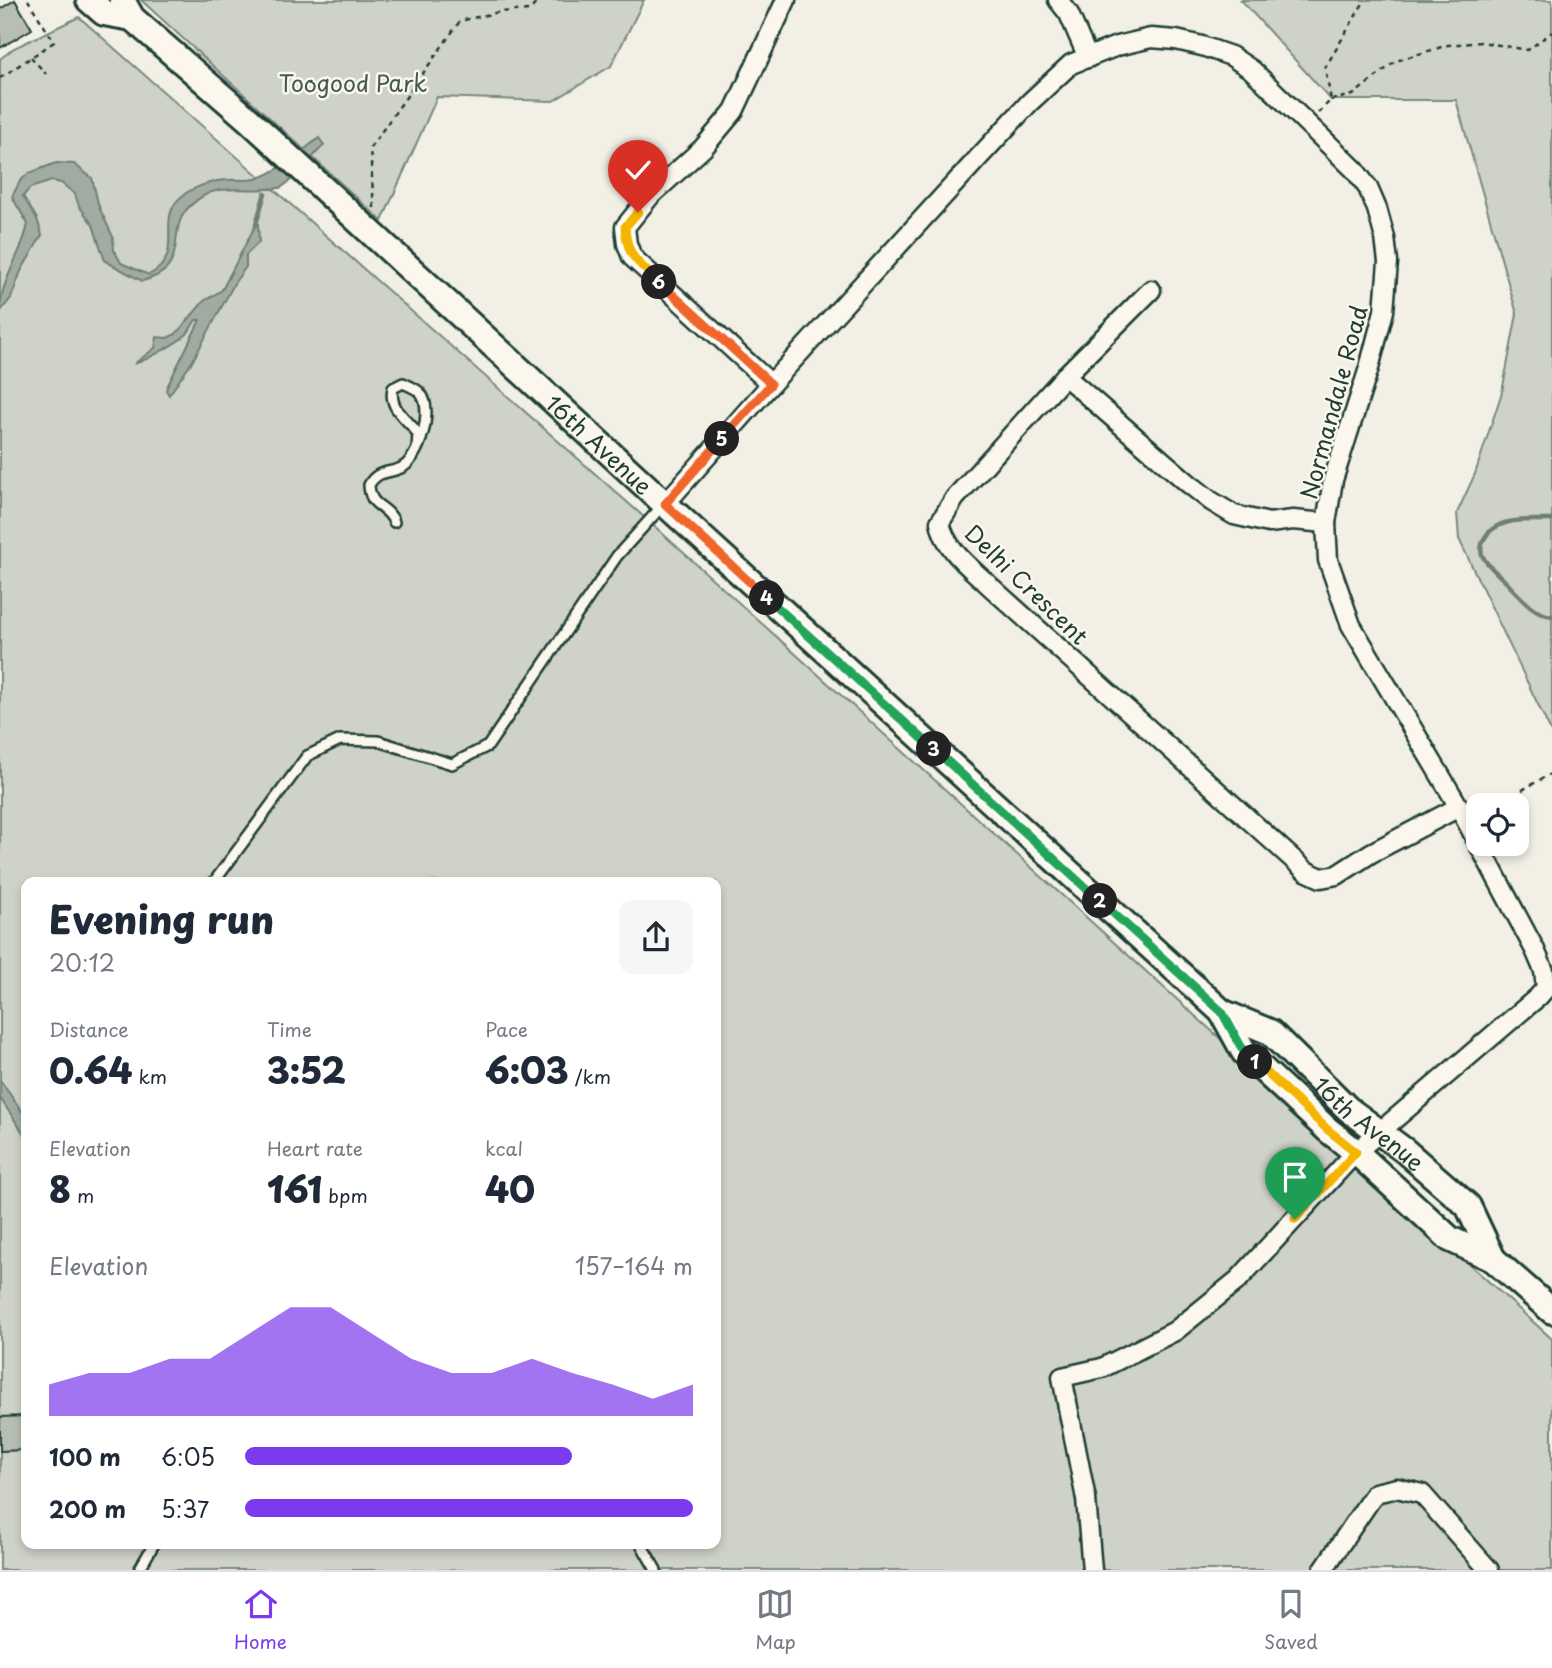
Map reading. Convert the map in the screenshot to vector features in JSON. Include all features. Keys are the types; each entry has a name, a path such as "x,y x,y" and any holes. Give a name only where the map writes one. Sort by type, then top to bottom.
{"main road":[{"name":"16th Avenue","path":"89,0 104,13 127,9 1222,1012 1244,1052 1328,1130 1356,1152 1450,1239 1493,1259 1552,1311"},
{"name":"16th Avenue","path":"1222,1012 1270,1032 1348,1109 1405,1151 1468,1206 1493,1259"}],"street":[{"path":"771,384 632,257 625,227 650,196 703,148 734,111 786,0"},
{"path":"1058,0 1069,14 1088,58"},
{"name":"Normandale Road","path":"665,504 771,384 1030,102 1071,64 1117,46 1151,38 1202,46 1231,56 1252,70 1276,96 1308,123 1355,170 1368,188 1385,238 1387,289 1379,334 1333,480 1326,523 1328,560 1351,625 1459,807 1535,950 1544,971 1546,988 1538,998 1356,1152 1238,1280 1175,1331 1102,1368 1062,1377 1086,1499 1092,1570"},
{"name":"Delhi Crescent","path":"1151,290 1065,376 944,512 940,522 942,536 990,587 1307,871 1321,878 1337,874 1459,807"},
{"path":"1065,376 1188,483 1234,514 1269,523 1293,520 1326,523"},
{"path":"1323,1570 1375,1493 1397,1488 1422,1494 1489,1570"}],"lane":[{"path":"394,522 391,514 377,506 369,496 369,485 377,475 402,468 417,449 424,429 426,405 422,395 414,387 402,383 393,388 391,397 394,407 418,434 417,449"},
{"path":"218,877 307,756 340,740 378,741 452,764 488,746 617,556 665,504"},
{"path":"139,1570 151,1549"},
{"path":"644,1549 656,1570"}],"path":[{"path":"0,78 54,42 28,0"},
{"path":"374,208 370,148 460,21 499,12 530,10 539,0"},
{"path":"1331,100 1325,68 1364,0"},
{"path":"1308,123 1331,100 1353,94 1396,61 1448,45 1482,42 1528,50 1552,32"},
{"path":"31,57 46,74"},
{"path":"1518,793 1552,774"}],"green space":[{"name":"Toogood Park","path":"141,0 644,0 611,66 553,101 437,97 382,221"},
{"path":"1241,0 1552,0 1552,734 1459,539 1457,513 1475,474 1502,392 1517,314 1456,100 1331,100"},
{"path":"79,17 653,525 1552,1339 1552,1570 0,1570 0,59 14,48"}],"shaded area":[{"path":"319,138 324,145 282,187 217,190 199,198 182,216 173,258 168,267 158,275 142,281 105,261 93,225 79,206 75,194 61,183 52,181 30,188 23,196 37,219 42,235 21,271 11,298 0,312 7,278 28,224 12,197 20,181 29,173 56,163 74,164 92,178 99,207 121,263 149,275 160,267 167,257 170,216 174,205 182,196 222,180 251,180 264,176 288,162"},
{"path":"256,224 259,242 246,255 246,267 235,282 192,362 169,395 166,390 168,385 200,320 196,320 187,334 177,342 134,364 155,348 157,337 167,338 176,334 204,301 222,290"},
{"path":"0,1080 21,1110 21,1130 0,1098"}],"building":[{"path":"15,0 32,29 0,48 0,9"},
{"path":"21,1416 21,1450 0,1451 0,1417"}],"waterway":[{"path":"256,224 265,193"},
{"path":"1552,520 1504,523 1488,533 1481,549 1488,564 1521,597 1538,612 1552,616"}],"route":[{"path":"638,212 625,227 632,257 771,384 665,504 1222,1012 1244,1052 1328,1130 1356,1152 1295,1219"}]}
